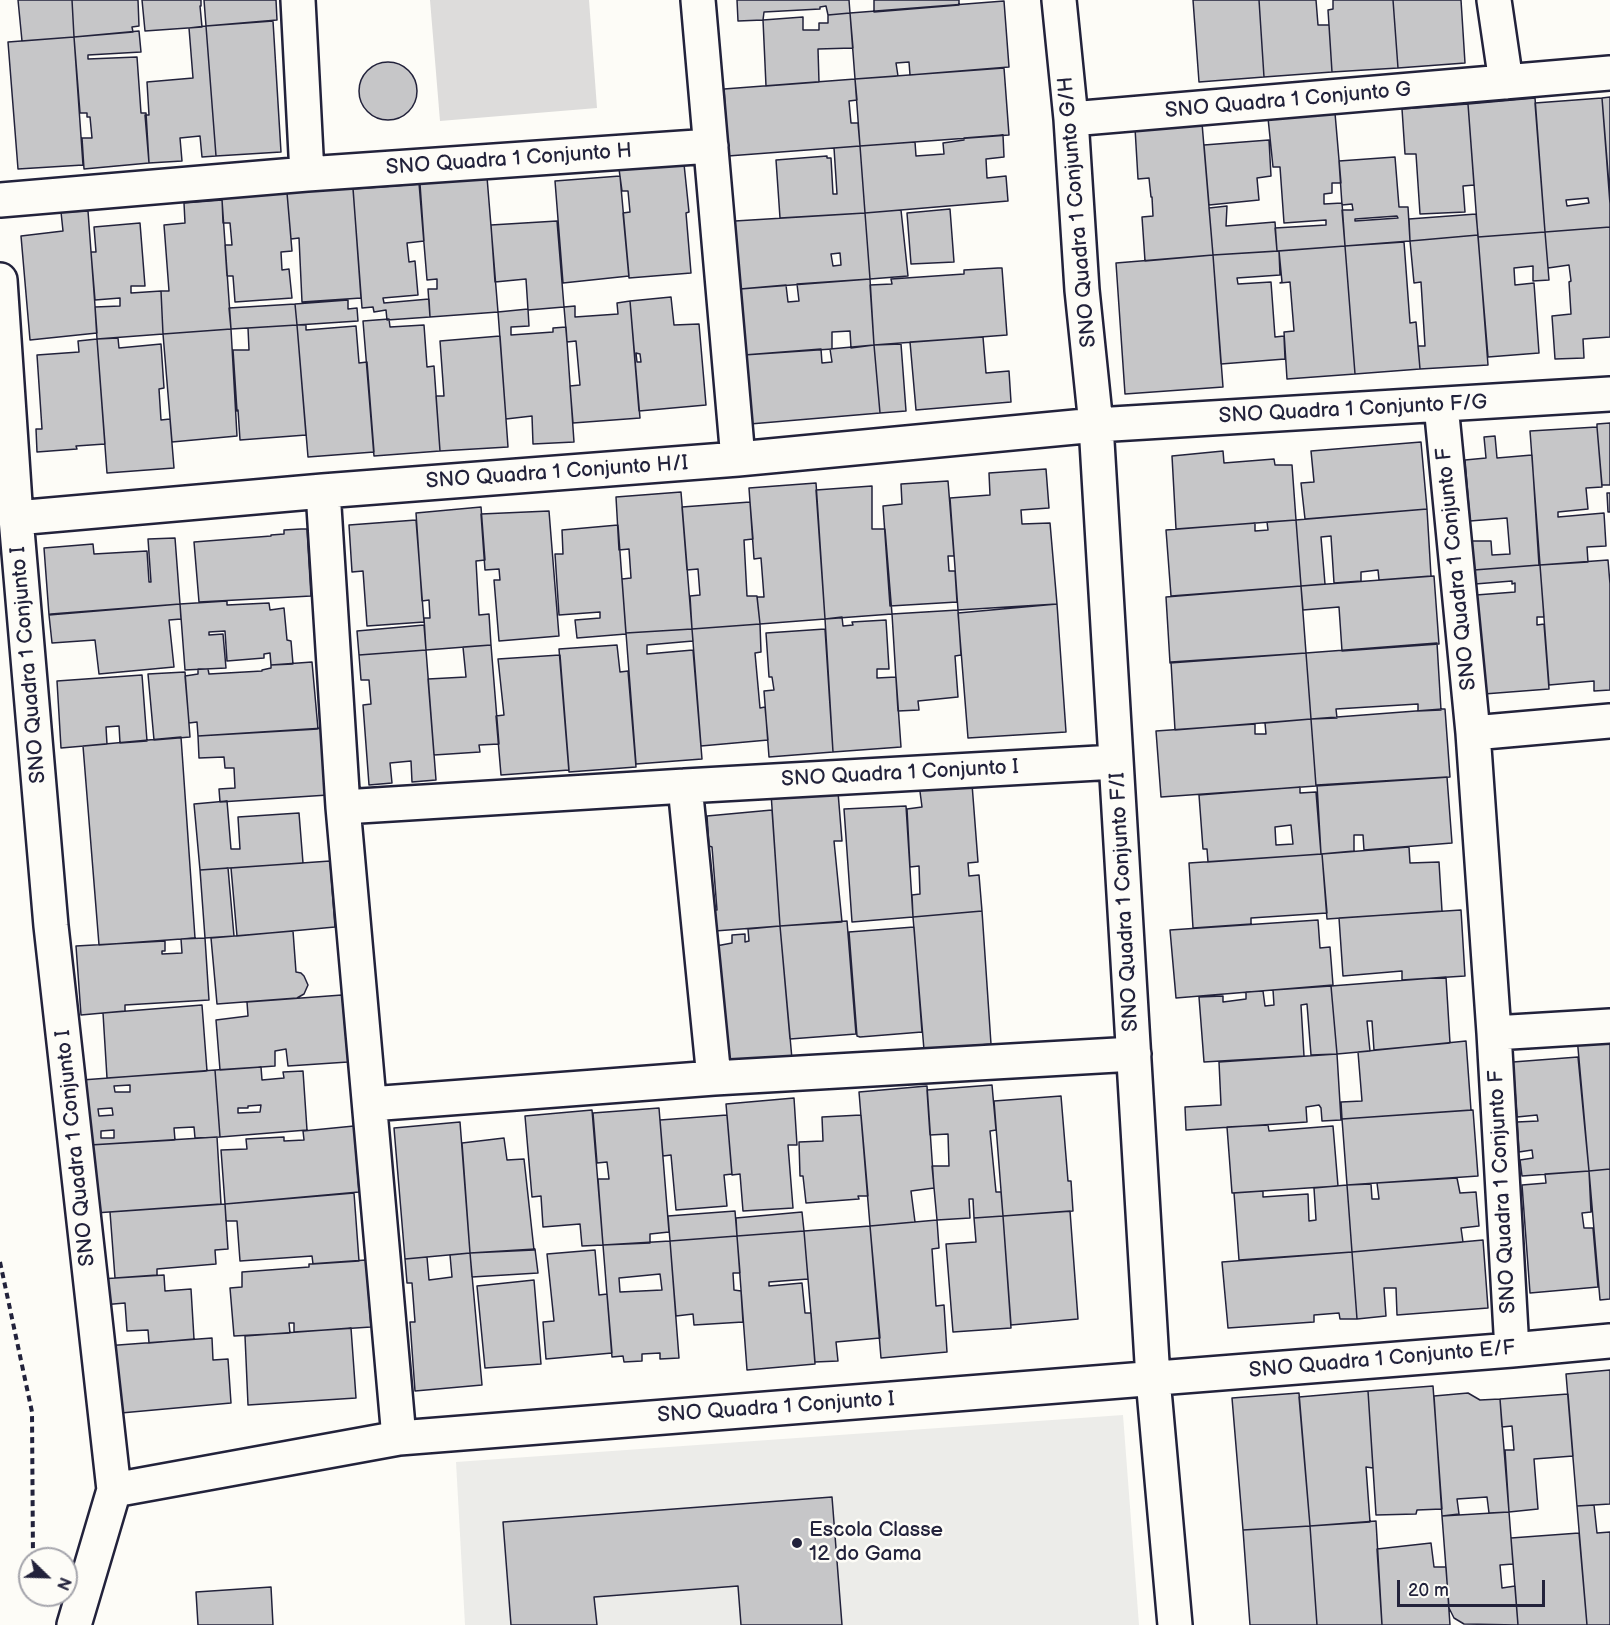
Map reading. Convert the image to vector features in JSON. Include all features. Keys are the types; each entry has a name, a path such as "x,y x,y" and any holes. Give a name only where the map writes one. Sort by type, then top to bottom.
{"street":[{"path":"298,0 307,174"},
{"path":"698,0 738,459"},
{"name":"SNO Quadra 1 Conjunto G/H","path":"1059,0 1071,119 1082,290 1096,425"},
{"path":"1494,0 1506,82"},
{"name":"SNO Quadra 1 Conjunto G","path":"1071,119 1610,73"},
{"name":"SNO Quadra 1 Conjunto H","path":"0,200 307,174 711,146"},
{"path":"0,280 16,518"},
{"name":"SNO Quadra 1 Conjunto F/G","path":"1096,425 1610,394"},
{"name":"SNO Quadra 1 Conjunto F","path":"1441,405 1473,733 1494,1033 1512,1350"},
{"name":"SNO Quadra 1 Conjunto H/I","path":"16,518 323,491 738,459 1096,425"},
{"name":"SNO Quadra 1 Conjunto F/I","path":"1096,425 1153,1379 1175,1625"},
{"path":"323,491 343,807 399,1438"},
{"name":"SNO Quadra 1 Conjunto I","path":"16,518 51,927 114,1490 399,1438 1153,1379"},
{"path":"1473,733 1610,721"},
{"name":"SNO Quadra 1 Conjunto I","path":"343,807 1116,762"},
{"path":"685,786 714,1078"},
{"path":"1494,1033 1610,1026"},
{"path":"370,1104 714,1078 1134,1054"},
{"name":"SNO Quadra 1 Conjunto E/F","path":"1153,1379 1610,1341"},
{"path":"74,1625 114,1490"}],"path":[{"path":"0,1262 32,1412 33,1547"}],"shaded area":[{"path":"430,0 589,0 597,108 440,121"},
{"name":"Escola Classe 12 do Gama","path":"1123,1415 1139,1625 465,1625 456,1462"}],"building":[{"path":"18,0 72,0 74,37 22,41"},
{"path":"72,0 138,0 139,26 132,27 133,32 74,37"},
{"path":"142,0 201,0 202,27 145,31"},
{"path":"204,0 276,0 277,20 206,26"},
{"path":"737,0 849,0 850,13 828,15 826,6 820,9 764,12 763,20 738,21"},
{"path":"874,0 959,0 959,5 874,12"},
{"path":"1193,0 1259,0 1264,77 1199,82"},
{"path":"1259,0 1316,0 1318,25 1329,25 1332,72 1264,77"},
{"path":"1333,0 1393,0 1398,68 1332,72 1328,10 1333,9"},
{"path":"1393,0 1461,0 1465,63 1398,68"},
{"path":"1004,1 1009,67 910,75 909,62 896,63 898,76 855,79 850,13"},
{"path":"850,13 853,48 818,49 819,82 766,86 763,20 803,17 803,30 819,30 819,23 828,23 828,15"},
{"path":"273,21 281,152 216,156 206,26"},
{"path":"206,26 216,156 202,157 200,136 180,138 182,161 149,163 145,115 149,115 147,82 193,78 189,28"},
{"path":"139,31 141,52 88,55 88,59 137,57 141,113 146,113 149,163 84,169 82,138 92,138 90,117 87,117 87,113 80,113 74,37"},
{"path":"74,37 83,165 18,169 8,42"},
{"path":"388,62 399,64 409,70 415,80 417,91 415,102 409,112 399,118 388,120 377,118 367,112 361,102 359,91 361,80 367,70 377,64"},
{"path":"1004,68 1009,135 860,146 855,79"},
{"path":"855,79 857,100 849,101 851,123 858,123 860,146 728,156 724,89"},
{"path":"1610,97 1610,198 1602,98"},
{"path":"1535,98 1545,232 1478,237 1468,104"},
{"path":"1602,98 1610,227 1545,232 1535,103","holes":["1588,198 1589,203 1567,206 1566,200"]},
{"path":"1468,104 1474,185 1463,186 1465,212 1420,214 1416,154 1405,154 1402,109"},
{"path":"1335,113 1341,183 1332,183 1332,193 1324,194 1324,204 1342,203 1345,246 1277,251 1275,228 1326,225 1326,220 1284,223 1280,167 1273,167 1268,118"},
{"path":"1202,123 1213,255 1145,261 1142,217 1153,216 1152,197 1149,178 1138,179 1135,128"},
{"path":"1003,135 1004,157 986,159 987,178 1006,176 1008,201 865,213 860,146 915,142 916,156 944,154 943,143 964,140 964,138"},
{"path":"1269,140 1271,176 1257,178 1259,200 1209,205 1204,145"},
{"path":"860,146 865,213 780,218 776,160 827,156 831,158 833,194 837,194 834,148"},
{"path":"1395,157 1399,207 1408,207 1410,241 1345,246 1342,210 1353,210 1352,204 1342,205 1339,161","holes":["1397,216 1398,218 1355,221 1355,219"]},
{"path":"684,164 689,212 686,213 691,273 629,278 623,213 630,212 628,191 622,191 619,169"},
{"path":"620,176 629,276 563,283 555,181"},
{"path":"487,177 498,312 430,317 428,289 437,289 437,279 427,280 419,183"},
{"path":"420,184 424,241 407,243 409,262 415,261 418,295 383,298 384,303 429,299 430,317 387,320 386,310 374,312 373,307 362,308 353,189"},
{"path":"353,188 361,298 302,302 299,238 291,239 287,193"},
{"path":"287,193 292,251 281,252 282,270 289,269 292,298 235,302 233,276 227,276 225,245 232,245 230,223 223,223 222,198"},
{"path":"222,200 231,329 163,334 161,291 169,291 164,225 185,223 184,203"},
{"path":"1227,206 1226,226 1275,222 1277,251 1213,255 1209,208"},
{"path":"950,209 954,262 911,264 907,213"},
{"path":"901,210 908,276 870,279 865,213"},
{"path":"88,211 97,333 30,340 21,236 63,231 61,212"},
{"path":"865,213 870,279 740,289 735,221","holes":["840,253 841,265 833,266 831,254"]},
{"path":"1476,214 1478,235 1410,241 1409,219"},
{"path":"557,221 564,307 528,310 526,279 495,282 491,225"},
{"path":"140,223 145,286 131,286 131,293 161,291 163,334 97,339 95,307 120,306 120,298 95,300 91,252 96,252 94,227"},
{"path":"1610,227 1610,337 1583,339 1584,358 1555,359 1552,316 1571,314 1569,282 1571,281 1569,265 1548,268 1545,232"},
{"path":"1545,232 1549,280 1533,281 1533,266 1514,268 1515,285 1534,283 1539,353 1488,357 1478,237"},
{"path":"1478,235 1488,365 1420,369 1418,346 1425,346 1421,282 1414,283 1410,241"},
{"path":"1404,242 1410,323 1416,322 1420,369 1355,374 1345,246"},
{"path":"1345,246 1355,374 1287,379 1284,332 1294,331 1290,282 1280,283 1282,282 1279,251"},
{"path":"1279,251 1280,275 1237,278 1238,284 1271,282 1275,337 1284,336 1285,359 1221,364 1213,255"},
{"path":"1213,255 1223,387 1125,394 1116,263"},
{"path":"1002,268 1007,335 874,345 870,285 892,284 891,279 964,274 964,270"},
{"path":"870,279 874,345 851,348 850,331 832,332 832,349 744,355 740,289 786,285 788,302 799,301 797,284"},
{"path":"671,297 674,325 699,324 706,405 639,411 630,301","holes":["636,353 640,354 641,362 637,362"]},
{"path":"348,300 348,309 357,308 358,321 297,325 295,304"},
{"path":"630,301 640,418 573,423 570,386 580,385 576,341 567,342 564,307 575,306 575,317 618,314 617,303"},
{"path":"295,304 297,325 231,329 229,308"},
{"path":"528,309 529,326 511,327 511,335 553,332 553,328 566,327 574,442 533,444 532,416 506,419 498,312"},
{"path":"389,319 390,327 424,325 427,367 434,366 440,451 374,456 363,321"},
{"path":"297,325 306,435 240,440 233,350 249,350 248,328"},
{"path":"297,325 306,325 306,330 356,326 359,363 367,362 374,452 308,457"},
{"path":"231,329 237,436 172,442 163,334"},
{"path":"500,336 508,447 440,451 436,396 444,396 440,341"},
{"path":"983,337 986,373 1009,371 1011,402 916,410 910,342"},
{"path":"118,338 119,348 161,344 164,388 159,389 161,420 170,419 174,468 107,473 97,339"},
{"path":"97,339 105,444 37,452 36,429 42,429 37,355 79,352 78,341"},
{"path":"901,344 906,411 880,413 874,345"},
{"path":"874,345 880,413 750,424 744,355 821,349 822,363 832,362 830,349"},
{"path":"1610,423 1610,485 1602,485 1597,424"},
{"path":"1597,427 1602,487 1586,488 1588,509 1558,512 1558,517 1604,513 1606,546 1587,547 1588,562 1540,565 1530,431"},
{"path":"1495,436 1497,458 1532,455 1539,565 1474,570 1471,541 1491,541 1492,555 1510,554 1507,518 1470,521 1465,460 1486,458 1484,437"},
{"path":"1421,442 1427,509 1305,519 1301,483 1314,482 1311,451"},
{"path":"1223,451 1224,463 1274,459 1275,465 1292,465 1296,520 1176,529 1172,456"},
{"path":"1046,469 1049,508 1021,510 1022,524 1050,523 1057,604 958,610 950,498 990,495 989,473"},
{"path":"948,481 954,556 948,556 949,571 955,571 957,602 890,606 883,506 902,504 901,484"},
{"path":"816,483 825,619 760,624 757,597 764,597 761,558 754,559 749,488"},
{"path":"872,486 872,529 885,529 892,614 825,619 816,490"},
{"path":"681,492 692,629 626,633 622,579 631,578 629,549 619,550 616,497"},
{"path":"1607,493 1610,493 1610,512 1608,512"},
{"path":"750,502 753,539 744,540 747,596 757,596 760,624 692,629 690,596 700,595 698,569 687,570 682,507"},
{"path":"481,507 485,560 476,561 479,615 489,614 491,645 426,650 424,618 430,618 429,600 422,601 416,513"},
{"path":"1427,509 1431,576 1379,580 1378,570 1361,572 1361,581 1334,583 1331,536 1321,537 1325,584 1301,586 1296,520"},
{"path":"549,511 559,636 499,641 494,580 500,580 499,569 485,570 481,514"},
{"path":"416,520 424,622 367,626 363,571 352,572 349,525"},
{"path":"1296,520 1301,586 1171,596 1166,530 1255,523 1255,531 1268,530 1267,522"},
{"path":"618,525 626,634 577,638 575,620 600,618 600,612 559,615 555,554 563,554 562,530"},
{"path":"307,529 311,596 199,602 194,542 271,536 284,534 284,530"},
{"path":"175,538 180,604 49,615 44,548 93,544 94,554 147,551 149,582 151,582 148,539"},
{"path":"1608,560 1610,690 1594,691 1594,681 1549,685 1540,565"},
{"path":"1540,565 1544,617 1537,617 1537,625 1544,624 1549,689 1484,694 1476,595 1515,592 1515,583 1512,584 1512,581 1475,584 1474,570"},
{"path":"1434,576 1439,644 1342,651 1339,607 1303,610 1301,586"},
{"path":"1301,586 1306,653 1170,663 1166,597"},
{"path":"227,601 227,605 269,603 270,610 284,608 287,640 291,641 293,664 271,665 270,653 264,654 264,658 227,661 225,631 209,632 209,635 223,634 226,668 185,670 180,604"},
{"path":"180,604 181,619 169,620 174,667 99,674 95,640 52,643 49,615 51,614"},
{"path":"1057,604 1066,732 968,738 958,613"},
{"path":"958,610 961,655 955,656 958,697 918,701 919,710 898,711 892,614"},
{"path":"842,617 843,626 853,625 852,622 886,620 889,669 877,669 877,678 896,677 901,747 833,752 825,619"},
{"path":"760,624 761,652 755,653 760,708 765,707 768,740 701,746 692,629"},
{"path":"424,625 426,650 359,655 357,631"},
{"path":"692,629 693,641 647,645 647,654 693,650 702,759 636,764 626,633"},
{"path":"825,629 833,752 769,757 764,691 774,690 772,677 769,677 766,633"},
{"path":"1437,643 1441,710 1418,711 1418,704 1336,709 1337,718 1311,719 1306,653"},
{"path":"491,645 499,744 479,745 480,752 434,755 428,679 466,677 463,647"},
{"path":"617,645 620,672 628,671 636,767 569,772 559,649"},
{"path":"426,650 436,780 412,782 411,761 390,763 392,783 369,785 363,705 371,704 369,680 361,680 359,655"},
{"path":"1306,653 1311,719 1175,730 1171,662"},
{"path":"560,655 569,770 501,775 496,716 504,715 498,659"},
{"path":"312,662 318,729 198,736 197,722 189,723 185,676 198,674 198,669 208,669 209,674 262,671 271,668 271,665"},
{"path":"185,672 190,737 154,740 148,674"},
{"path":"142,675 147,741 120,743 119,726 106,727 107,744 61,748 57,681"},
{"path":"1445,709 1450,777 1316,786 1311,719"},
{"path":"1311,719 1316,786 1161,797 1156,731 1255,724 1255,734 1266,734 1265,723"},
{"path":"324,728 328,795 220,802 219,789 235,788 234,768 225,768 224,757 199,758 198,736"},
{"path":"181,737 195,938 99,945 83,746"},
{"path":"1447,777 1452,843 1364,850 1363,835 1354,835 1354,851 1321,854 1317,785"},
{"path":"919,784 972,784 978,862 968,863 969,876 979,875 982,911 913,917 912,895 920,894 919,866 910,867 907,809 922,807"},
{"path":"1300,787 1300,793 1316,792 1321,854 1208,862 1207,849 1203,849 1199,795","holes":["1291,825 1293,844 1276,845 1275,827"]},
{"path":"838,792 842,841 834,841 842,922 780,926 771,793"},
{"path":"227,801 231,849 240,849 238,817 299,813 303,863 200,870 194,804"},
{"path":"906,806 913,917 852,922 844,809"},
{"path":"772,810 780,926 715,931 713,910 717,910 707,816"},
{"path":"1409,847 1410,863 1439,862 1442,911 1327,919 1322,854"},
{"path":"1322,854 1327,913 1251,918 1251,924 1193,928 1189,863"},
{"path":"330,861 335,927 237,936 231,868"},
{"path":"228,868 234,936 205,938 200,870"},
{"path":"1461,910 1465,976 1402,980 1402,971 1343,976 1339,918"},
{"path":"982,911 991,1044 924,1050 913,917"},
{"path":"1318,920 1320,948 1330,947 1333,985 1176,998 1170,930"},
{"path":"847,921 856,1034 790,1039 780,926"},
{"path":"780,926 792,1059 720,1065 716,946 732,943 732,935 745,934 745,942 749,941 748,929"},
{"path":"914,927 922,1032 857,1036 849,932"},
{"path":"293,931 296,972 304,976 308,985 304,994 297,998 217,1004 211,938"},
{"path":"205,938 209,1000 125,1005 125,1011 81,1015 76,946 165,941 165,951 162,951 162,954 182,953 181,939"},
{"path":"1446,977 1450,1043 1374,1050 1372,1021 1367,1021 1370,1051 1337,1054 1331,986"},
{"path":"1331,986 1337,1054 1311,1055 1307,1004 1301,1005 1304,1056 1204,1062 1199,997 1223,996 1223,1002 1246,999 1246,992 1263,991 1265,1006 1274,1005 1273,990"},
{"path":"342,995 348,1062 288,1066 286,1049 275,1051 275,1066 220,1070 216,1020 248,1016 247,1002"},
{"path":"202,1005 207,1071 107,1078 103,1013"},
{"path":"1610,1035 1610,1169 1589,1171 1577,1037"},
{"path":"1466,1041 1471,1110 1342,1119 1341,1102 1362,1101 1358,1052"},
{"path":"1337,1054 1341,1120 1322,1121 1319,1105 1306,1107 1307,1122 1186,1130 1185,1107 1221,1105 1219,1062"},
{"path":"1578,1057 1589,1171 1522,1176 1520,1160 1533,1158 1532,1150 1519,1152 1517,1122 1538,1121 1537,1115 1517,1117 1513,1062"},
{"path":"261,1067 262,1080 284,1078 283,1072 303,1071 307,1130 220,1137 215,1070","holes":["261,1105 260,1112 238,1113 238,1108"]},
{"path":"215,1070 220,1137 195,1138 194,1127 174,1128 175,1140 90,1145 82,1080","holes":["130,1085 130,1092 115,1092 114,1086","112,1108 113,1115 99,1116 98,1109","114,1130 114,1138 101,1138 101,1131"]},
{"path":"992,1085 996,1130 990,1131 996,1192 1001,1192 1003,1216 974,1218 973,1199 969,1199 970,1218 937,1220 932,1166 949,1166 948,1134 930,1135 927,1090"},
{"path":"927,1086 934,1188 911,1191 915,1222 870,1226 859,1092"},
{"path":"1061,1096 1068,1181 1071,1181 1073,1211 1003,1216 994,1101"},
{"path":"794,1098 797,1145 788,1145 793,1208 743,1211 740,1174 732,1175 726,1104"},
{"path":"659,1108 669,1232 650,1234 650,1243 603,1245 598,1179 609,1179 607,1162 597,1163 593,1113"},
{"path":"592,1110 603,1245 582,1246 580,1224 543,1227 541,1196 532,1197 525,1116"},
{"path":"1473,1110 1478,1176 1347,1185 1342,1119"},
{"path":"727,1115 732,1174 724,1175 727,1206 676,1210 671,1155 663,1156 660,1120"},
{"path":"861,1115 868,1196 858,1196 859,1199 806,1203 803,1176 800,1176 799,1142 823,1141 822,1117"},
{"path":"460,1122 470,1253 405,1259 394,1128"},
{"path":"1268,1125 1269,1131 1333,1126 1338,1186 1232,1193 1227,1127"},
{"path":"354,1126 359,1192 225,1204 221,1150 247,1149 246,1139 284,1137 284,1141 304,1140 303,1131"},
{"path":"217,1137 221,1204 95,1213 90,1145"},
{"path":"504,1138 507,1160 524,1159 534,1250 470,1253 462,1143"},
{"path":"1610,1169 1610,1299 1600,1300 1589,1171"},
{"path":"1589,1171 1591,1212 1582,1213 1584,1228 1593,1228 1598,1287 1530,1293 1522,1185 1546,1183 1545,1174"},
{"path":"1457,1178 1460,1193 1476,1192 1479,1226 1461,1228 1463,1242 1352,1252 1347,1185 1371,1184 1372,1199 1379,1199 1377,1183"},
{"path":"1347,1185 1352,1252 1239,1260 1234,1193 1263,1191 1263,1197 1308,1194 1309,1221 1316,1220 1314,1188"},
{"path":"354,1193 359,1261 313,1264 312,1256 240,1261 237,1221 226,1221 225,1204"},
{"path":"225,1204 228,1249 215,1250 216,1264 157,1269 157,1275 115,1278 110,1212"},
{"path":"735,1211 737,1236 670,1241 668,1216"},
{"path":"1070,1211 1078,1319 1011,1325 1003,1216"},
{"path":"802,1212 804,1231 737,1236 736,1218"},
{"path":"1003,1216 1011,1328 953,1332 946,1244 976,1242 974,1218"},
{"path":"937,1220 939,1248 932,1249 936,1306 944,1305 947,1352 881,1358 870,1226"},
{"path":"870,1226 880,1338 836,1342 838,1361 815,1362 804,1231"},
{"path":"804,1231 808,1279 769,1282 769,1286 802,1283 805,1313 811,1313 815,1364 747,1370 737,1236"},
{"path":"737,1236 740,1273 733,1273 734,1290 741,1291 743,1322 694,1325 693,1314 676,1316 670,1241"},
{"path":"1483,1240 1488,1308 1397,1315 1396,1288 1384,1288 1386,1316 1357,1319 1352,1252"},
{"path":"670,1241 679,1358 660,1359 660,1353 642,1354 642,1361 624,1362 623,1356 612,1357 603,1245","holes":["660,1274 662,1290 620,1292 619,1278"]},
{"path":"535,1249 538,1273 472,1277 470,1253"},
{"path":"595,1250 599,1295 607,1294 612,1353 546,1359 543,1322 554,1321 547,1254"},
{"path":"1352,1252 1357,1319 1340,1319 1339,1313 1314,1315 1314,1322 1228,1328 1222,1262"},
{"path":"470,1253 482,1385 415,1391 410,1322 415,1322 412,1283 407,1283 405,1259 427,1257 429,1280 452,1277 450,1255"},
{"path":"366,1260 371,1327 294,1332 294,1323 289,1323 290,1333 234,1336 230,1288 242,1287 242,1272"},
{"path":"164,1275 165,1291 191,1289 194,1339 149,1343 148,1330 127,1331 125,1303 102,1305 100,1279"},
{"path":"534,1280 541,1364 485,1368 477,1286"},
{"path":"351,1328 356,1398 248,1405 245,1336"},
{"path":"212,1338 213,1360 228,1359 231,1403 110,1414 105,1346"},
{"path":"1610,1370 1610,1504 1577,1506 1566,1374"},
{"path":"1433,1386 1442,1509 1417,1510 1416,1514 1376,1515 1368,1391"},
{"path":"1368,1391 1373,1468 1366,1467 1370,1522 1310,1526 1299,1397"},
{"path":"1299,1393 1310,1526 1243,1530 1232,1398"},
{"path":"1468,1393 1480,1400 1500,1399 1509,1512 1489,1513 1487,1497 1457,1499 1459,1514 1442,1516 1434,1396"},
{"path":"1568,1394 1573,1456 1534,1459 1538,1509 1509,1512 1505,1450 1514,1450 1512,1426 1502,1427 1500,1399"},
{"path":"832,1497 842,1625 741,1625 738,1586 594,1597 597,1625 511,1625 503,1522"},
{"path":"1594,1505 1597,1533 1610,1532 1610,1625 1587,1625 1577,1506"},
{"path":"1509,1512 1513,1564 1500,1565 1502,1588 1515,1586 1518,1625 1464,1624 1454,1618 1449,1608 1442,1516"},
{"path":"1376,1521 1382,1625 1317,1625 1310,1526"},
{"path":"1310,1526 1317,1625 1250,1625 1243,1530"},
{"path":"1579,1533 1587,1625 1518,1625 1511,1538"},
{"path":"1431,1543 1434,1567 1446,1567 1450,1625 1382,1625 1377,1549"},
{"path":"271,1587 273,1625 198,1625 196,1592"}],"place":[{"name":"Escola Classe 12 do Gama","path":"797,1543"}]}
